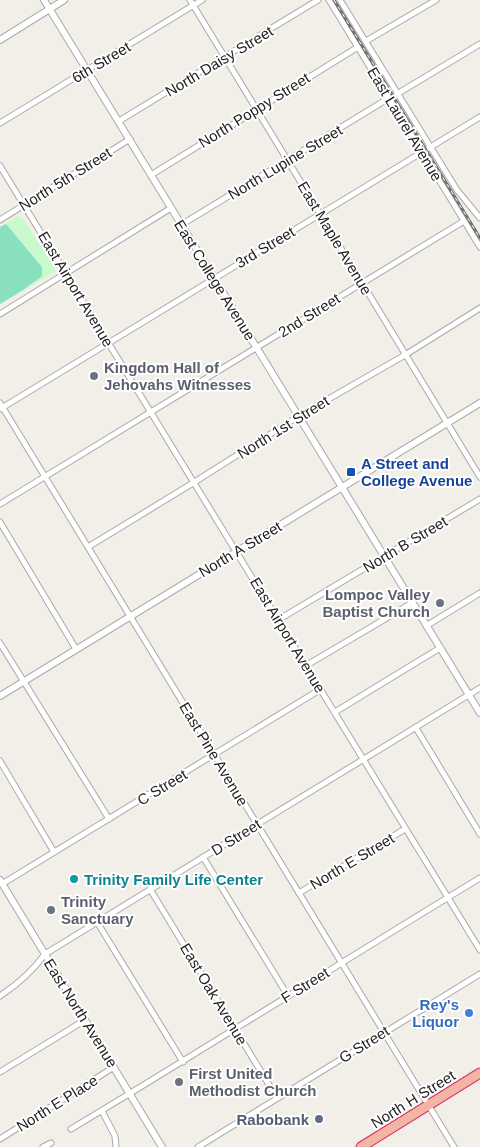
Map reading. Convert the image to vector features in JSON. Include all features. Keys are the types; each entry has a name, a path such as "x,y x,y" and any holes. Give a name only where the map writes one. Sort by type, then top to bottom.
{"highway":[{"name":"North H Street","path":"361,1147 480,1073"}],"street":[{"name":"East College Avenue","path":"44,0 480,713"},
{"path":"0,40 64,0"},
{"name":"East Maple Avenue","path":"190,0 480,477"},
{"name":"6th Street","path":"0,123 202,0"},
{"name":"North Daisy Street","path":"119,121 318,0"},
{"name":"East Laurel Avenue","path":"329,0 480,247"},
{"name":"East Laurel Avenue","path":"340,0 461,197 478,212 480,218"},
{"path":"366,41 436,0"},
{"path":"397,94 480,44"},
{"name":"North Poppy Street","path":"151,175 256,108 358,47"},
{"name":"North Lupine Street","path":"182,225 389,98"},
{"name":"3rd Street","path":"1,406 480,117"},
{"name":"North 5th Street","path":"0,220 130,139"},
{"name":"East Airport Avenue","path":"0,166 480,950"},
{"path":"0,314 171,208"},
{"name":"2nd Street","path":"0,504 464,221"},
{"name":"North 1st Street","path":"88,547 299,416 405,355 480,308"},
{"name":"North A Street","path":"0,696 480,403"},
{"name":"East Pine Avenue","path":"1,406 454,1147"},
{"name":"North B Street","path":"278,620 480,499"},
{"path":"0,522 76,649"},
{"path":"426,626 480,593"},
{"path":"306,665 412,603"},
{"path":"0,643 109,819"},
{"path":"335,712 440,648"},
{"name":"D Street","path":"0,996 18,984 32,971 45,954 480,688"},
{"name":"C Street","path":"1,882 109,819 321,689"},
{"path":"416,728 480,834"},
{"path":"0,761 54,852"},
{"name":"North E Street","path":"299,893 405,829"},
{"path":"203,858 288,996"},
{"name":"F Street","path":"71,1130 480,878"},
{"name":"East North Avenue","path":"1,882 162,1147"},
{"name":"East Oak Avenue","path":"150,890 277,1098"},
{"path":"97,922 183,1062"},
{"name":"G Street","path":"198,1147 480,974"},
{"path":"0,1072 85,1020"},
{"name":"North E Place","path":"0,1138 114,1067"},
{"path":"102,1111 115,1136 116,1147"},
{"path":"44,1147 51,1142"}],"green space":[{"path":"18,216 23,218 56,271 0,304 0,227"},
{"path":"6,224 42,267 42,276 0,304 0,227"}],"railway":[{"path":"334,0 480,238"}],"place":[{"name":"Kingdom Hall of Jehovahs Witnesses","path":"94,376"},
{"name":"A Street and College Avenue","path":"351,472"},
{"name":"Lompoc Valley Baptist Church","path":"440,603"},
{"name":"Trinity Family Life Center","path":"74,879"},
{"name":"Trinity Sanctuary","path":"51,910"},
{"name":"Rey's Liquor","path":"469,1013"},
{"name":"First United Methodist Church","path":"179,1082"},
{"name":"Rabobank","path":"319,1119"}]}
